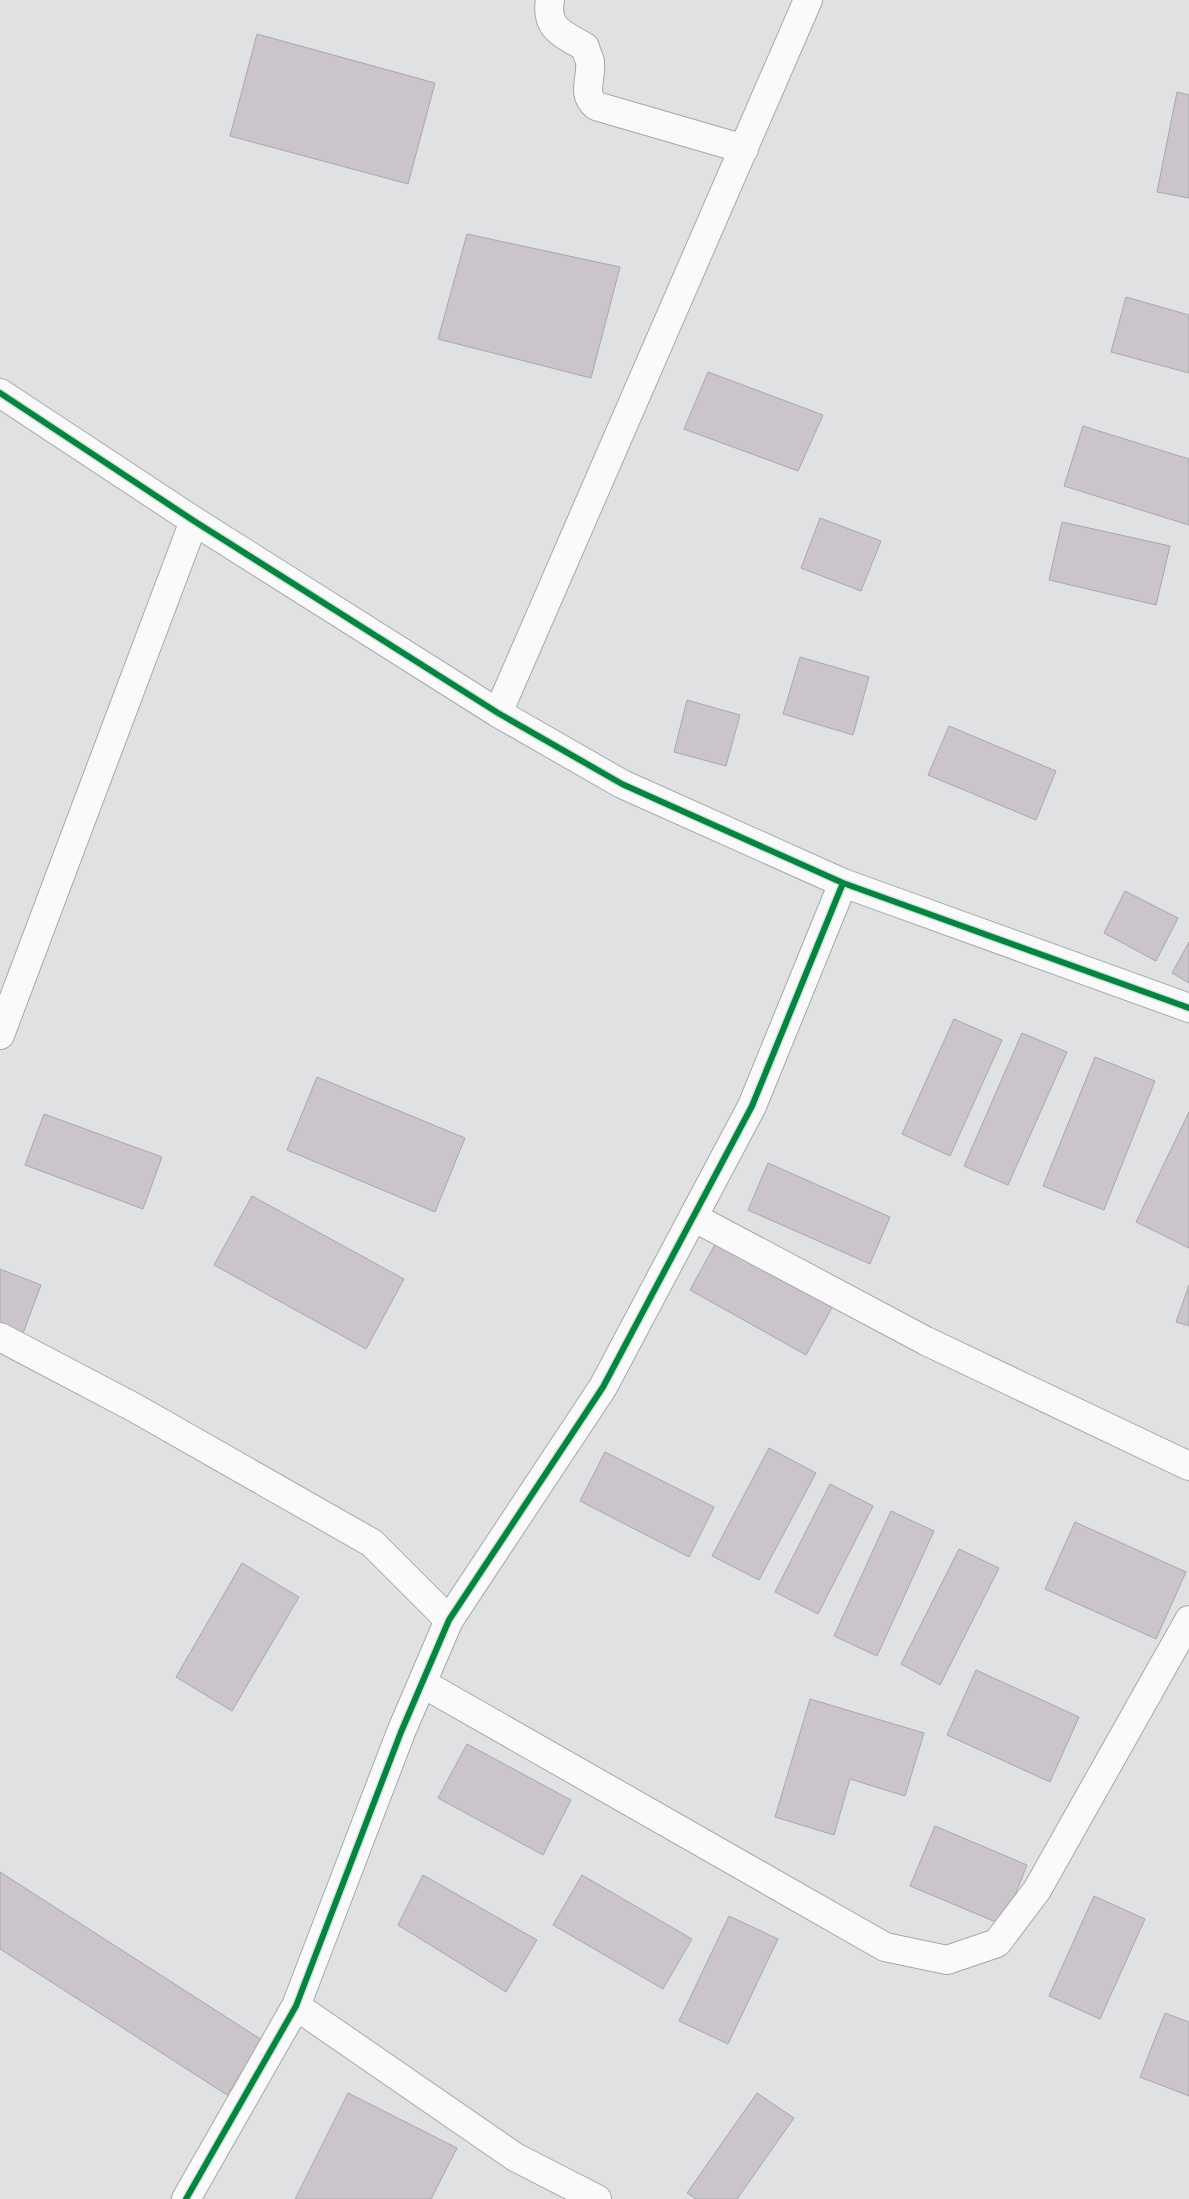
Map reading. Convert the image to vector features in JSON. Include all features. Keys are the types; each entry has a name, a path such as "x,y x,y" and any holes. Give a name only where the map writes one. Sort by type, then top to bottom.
{"street":[{"path":"550,0 549,18 552,25 559,32 585,47 590,62 590,78 586,91 590,100 596,106 744,149"},
{"path":"498,714 808,0"},
{"path":"0,393 194,521 498,714 622,784 843,883 1189,1008"},
{"path":"0,1035 194,521"},
{"path":"186,2199 296,2006 401,1732 449,1620 603,1387 752,1106 843,883"},
{"path":"693,1217 926,1341 1189,1466"},
{"path":"0,1337 135,1408 372,1543 449,1620"},
{"path":"422,1683 885,1947 947,1960 997,1943 1037,1890 1189,1620"},
{"path":"296,2006 515,2157 597,2199"}],"building":[{"path":"257,34 435,83 408,184 230,136"},
{"path":"1177,92 1189,95 1189,198 1157,192"},
{"path":"467,234 620,267 591,378 438,339"},
{"path":"1126,297 1189,315 1189,373 1111,352"},
{"path":"708,372 823,415 798,471 684,429"},
{"path":"1083,426 1189,459 1189,525 1064,486"},
{"path":"820,518 881,541 861,591 801,568"},
{"path":"1062,522 1170,546 1156,605 1049,580"},
{"path":"800,657 869,677 853,735 783,714"},
{"path":"687,700 740,715 726,766 674,752"},
{"path":"949,726 1056,771 1036,820 928,775"},
{"path":"1125,891 1178,918 1156,961 1104,933"},
{"path":"1189,942 1189,983 1172,973"},
{"path":"954,1019 1002,1040 950,1156 902,1134"},
{"path":"1022,1033 1067,1052 1008,1185 964,1166"},
{"path":"1095,1057 1155,1081 1104,1210 1043,1186"},
{"path":"317,1077 465,1138 435,1212 287,1150"},
{"path":"1189,1112 1189,1248 1136,1222"},
{"path":"44,1114 162,1157 143,1209 25,1165"},
{"path":"768,1163 890,1217 870,1264 748,1210"},
{"path":"252,1196 404,1279 366,1349 214,1265"},
{"path":"718,1239 834,1304 806,1355 690,1290"},
{"path":"0,1269 41,1285 22,1336 0,1327"},
{"path":"1189,1285 1189,1326 1176,1322"},
{"path":"769,1448 816,1473 759,1580 712,1556"},
{"path":"605,1452 714,1507 689,1557 580,1501"},
{"path":"830,1484 873,1506 818,1614 775,1592"},
{"path":"891,1511 934,1531 877,1656 834,1636"},
{"path":"1075,1522 1186,1572 1156,1639 1045,1589"},
{"path":"959,1549 999,1568 940,1685 901,1664"},
{"path":"242,1563 299,1597 232,1711 176,1677"},
{"path":"976,1670 1079,1717 1050,1782 947,1735"},
{"path":"810,1699 924,1733 905,1796 850,1779 834,1835 775,1817"},
{"path":"467,1744 571,1800 543,1855 438,1798"},
{"path":"935,1826 1027,1865 1003,1925 910,1886"},
{"path":"0,1872 262,2040 227,2095 0,1949"},
{"path":"423,1875 537,1940 506,1992 398,1925"},
{"path":"582,1875 692,1939 663,1989 553,1925"},
{"path":"1094,1896 1145,1919 1100,2019 1049,1996"},
{"path":"729,1916 778,1939 728,2044 679,2021"},
{"path":"1165,2013 1189,2022 1189,2096 1140,2077"},
{"path":"348,2093 457,2148 431,2199 295,2199"},
{"path":"757,2093 794,2118 737,2199 696,2199 687,2193"}],"cycle path":[{"path":"0,393 194,521 498,713 622,784 843,883 1189,1008"},
{"path":"186,2199 296,2006 401,1732 449,1620 603,1387 752,1106 843,883"}]}
